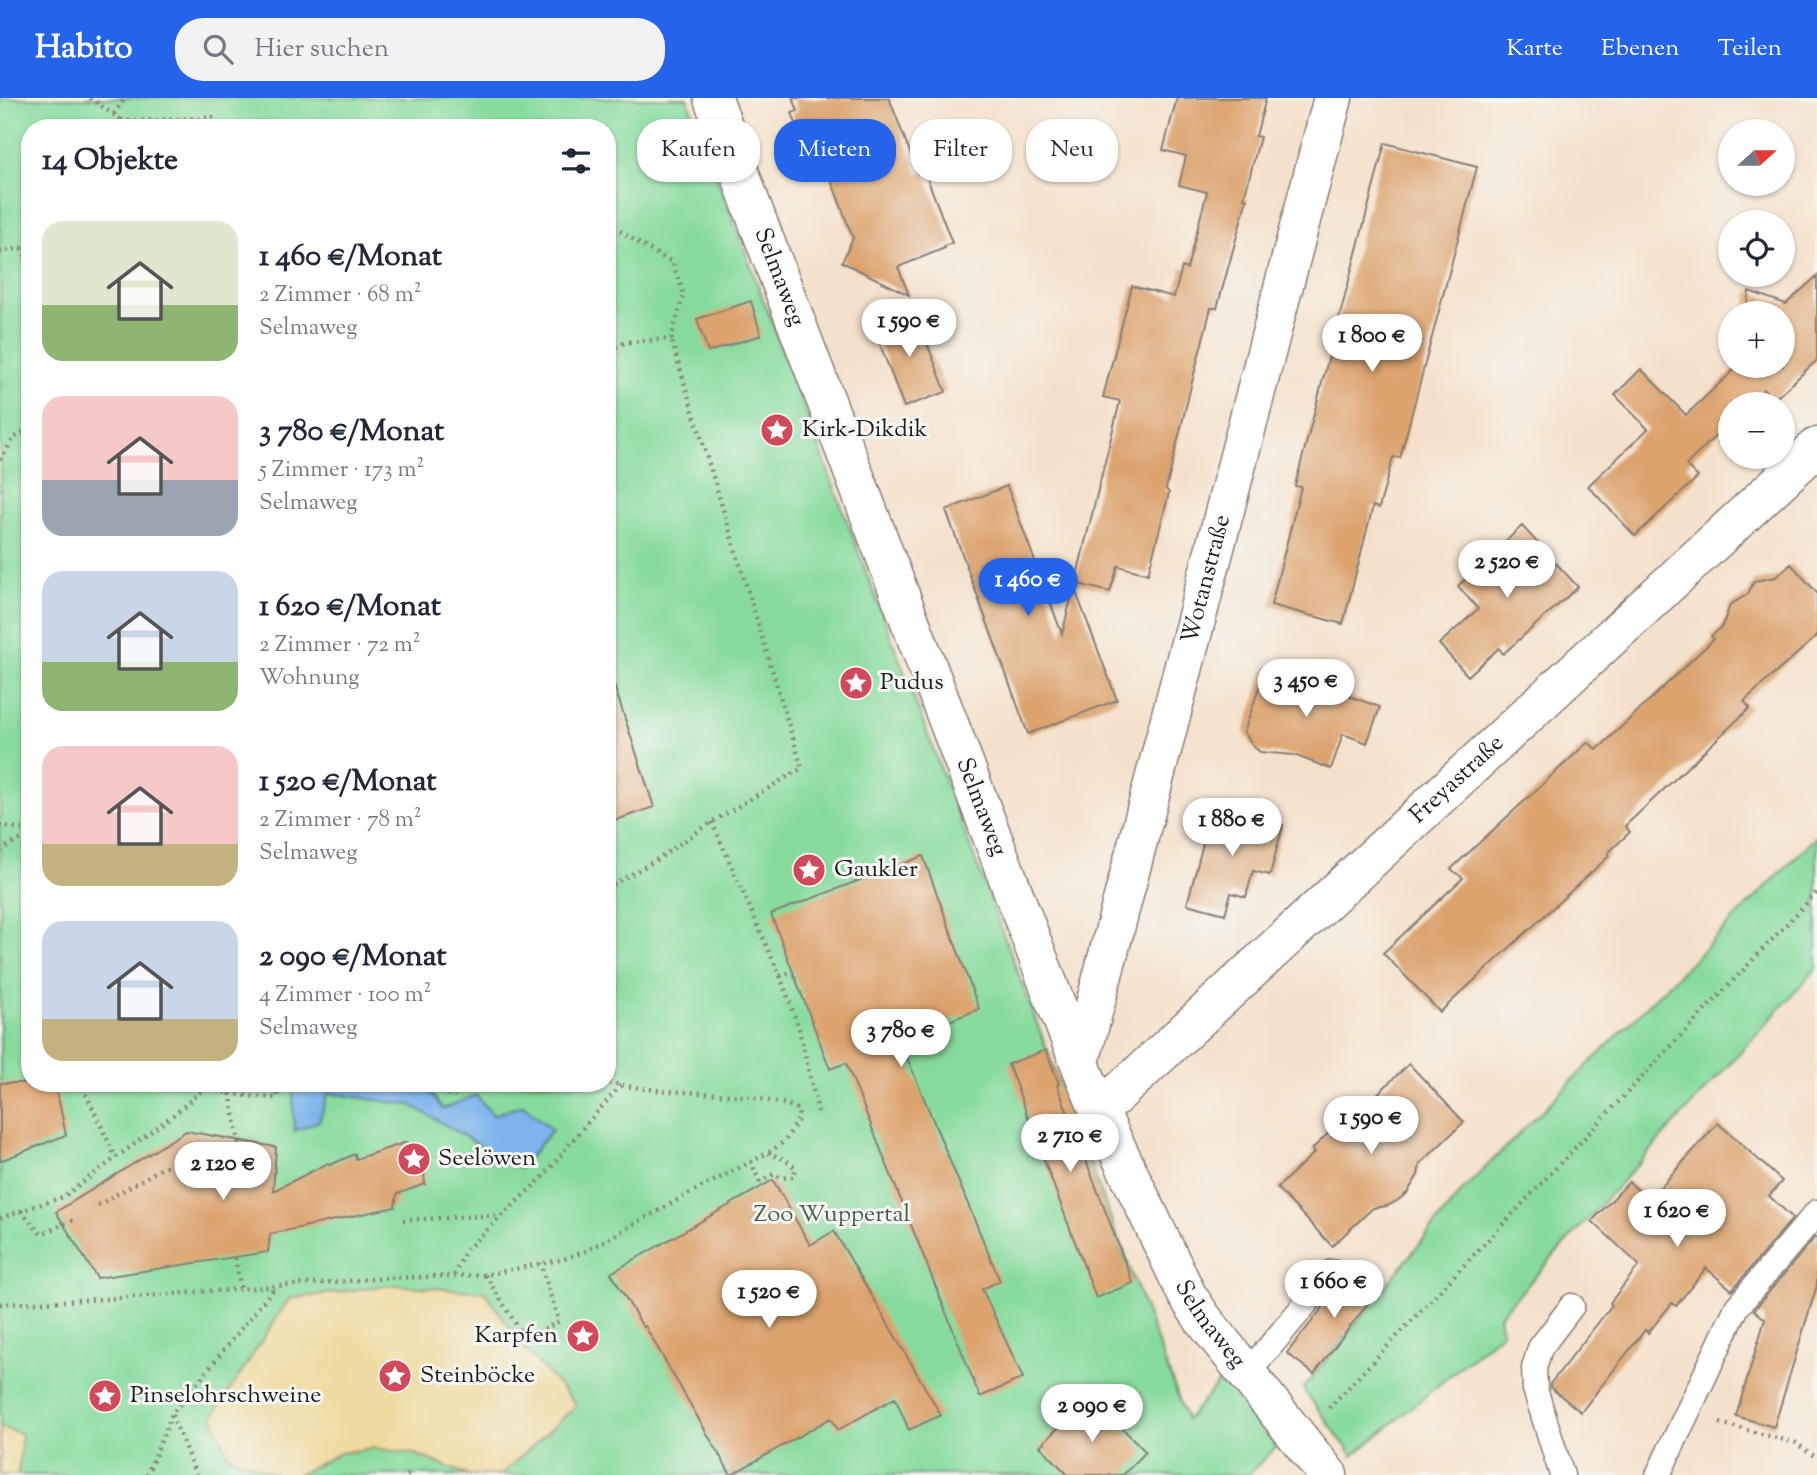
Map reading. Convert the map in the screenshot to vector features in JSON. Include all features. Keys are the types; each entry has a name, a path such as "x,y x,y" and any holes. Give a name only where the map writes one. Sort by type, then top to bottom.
{"street":[{"name":"Selmaweg","path":"713,98 756,217 1099,1111 1187,1295 1203,1319 1328,1475"},
{"name":"Wotanstraße","path":"1080,1062 1333,98"},
{"name":"Freyastraße","path":"1099,1111 1817,447"}],"lane":[{"path":"1658,1475 1737,1307 1817,1212"},
{"path":"1247,1374 1332,1272"},
{"path":"1562,1475 1535,1389 1534,1368 1540,1348 1572,1306"}],"path":[{"path":"90,98 120,119"},
{"path":"114,114 125,98"},
{"path":"177,119 219,117"},
{"path":"616,229 672,262 684,294 671,339 802,768 616,883"},
{"path":"0,252 21,248"},
{"path":"616,346 627,342 671,339"},
{"path":"0,460 14,438 21,434"},
{"path":"712,822 780,976 798,1025 819,1115"},
{"path":"0,825 21,831"},
{"path":"0,850 21,838"},
{"path":"1300,1439 1817,892"},
{"path":"780,976 792,972"},
{"path":"0,1304 241,1290 387,1278 485,1275 564,1259 586,1251 768,1153 785,1141 799,1118 798,1110 792,1106 757,1098 616,1084"},
{"path":"616,1091 621,1085"},
{"path":"84,1092 116,1158"},
{"path":"0,1218 63,1197 176,1114 199,1092"},
{"path":"226,1092 278,1098 278,1092"},
{"path":"446,1092 450,1097 460,1092"},
{"path":"453,1276 466,1250 545,1175 615,1092"},
{"path":"98,1205 192,1151 238,1150 239,1141 230,1093"},
{"path":"751,1161 760,1184 774,1174 781,1178 793,1177 796,1168 784,1159 768,1153"},
{"path":"21,1211 41,1234 74,1220"},
{"path":"403,1220 503,1215"},
{"path":"235,1258 241,1290"},
{"path":"485,1275 526,1340 559,1321 540,1263"},
{"path":"147,1475 172,1414 275,1286"},
{"path":"172,1414 196,1475"},
{"path":"1686,1415 1796,1443 1817,1458"},
{"path":"407,1475 413,1475"}],"green space":[{"name":"Zoo Wuppertal","path":"0,98 687,98 695,119 637,119 637,182 719,182 1187,1420 1222,1378 1276,1447 1248,1475 0,1475"},
{"path":"1817,836 1817,968 1499,1316 1502,1332 1353,1456 1303,1389 1462,1191"}],"sand":[{"name":"Steinböcke","path":"392,1285 485,1292 524,1348 577,1405 501,1475 468,1475 415,1454 374,1448 340,1453 297,1475 276,1475 228,1455 213,1416 289,1299"},
{"path":"0,1427 22,1434 18,1475 0,1475"}],"water":[{"path":"293,1092 430,1092 443,1109 476,1095 493,1115 523,1105 552,1130 520,1169 411,1105 328,1093 319,1121 294,1131"}],"building":[{"path":"793,98 889,98 910,152 910,182 929,182 952,243 898,267 909,295 842,262 853,238 832,182 896,182 896,119 794,119 792,113 798,111"},
{"path":"1177,98 1266,98 1256,136 1260,137 1244,198 1247,199 1217,308 1211,308 1148,574 1118,566 1110,592 1075,583 1120,401 1103,397 1132,286 1174,297 1182,267 1187,269 1207,192 1179,185 1186,156 1163,150"},
{"path":"1385,143 1477,167 1400,458 1393,457 1379,508 1373,506 1343,624 1271,605 1301,487 1295,486"},
{"path":"1817,276 1817,360 1783,392 1767,392 1764,389 1761,392 1718,392 1718,434 1686,465 1698,477 1635,536 1588,486 1648,429 1615,395 1641,369 1686,415 1725,378 1795,378 1795,301 1789,301"},
{"path":"1749,291 1777,301 1747,301"},
{"path":"751,301 761,335 708,352 697,319"},
{"path":"914,310 946,392 904,407 873,326"},
{"path":"1007,486 1062,634 1074,587 1117,700 1028,734 946,510"},
{"path":"1522,526 1578,587 1503,654 1499,648 1468,676 1439,644 1478,609 1458,586"},
{"path":"1791,564 1817,593 1817,636 1744,701 1750,708 1625,826 1630,832 1608,853 1609,856 1440,1012 1383,953 1463,878 1451,869 1588,742 1597,750 1714,639 1711,636 1722,627 1730,605 1748,594 1754,581 1776,577"},
{"path":"1266,667 1380,707 1367,743 1343,734 1331,769 1294,755 1260,752 1244,732"},
{"path":"616,691 654,807 616,820"},
{"path":"1213,806 1283,825 1270,875 1253,871 1246,897 1231,893 1225,914 1187,904"},
{"path":"923,856 979,1009 900,1041 1000,1281 982,1289 1023,1378 980,1397 846,1063 830,1069 771,914"},
{"path":"1046,1050 1133,1283 1096,1298 1008,1064"},
{"path":"1409,1064 1464,1122 1420,1164 1418,1175 1407,1193 1387,1206 1373,1208 1332,1246 1277,1188 1315,1152 1312,1149 1366,1097 1370,1101"},
{"path":"0,1083 21,1083 21,1092 57,1092 66,1135 0,1161"},
{"path":"1718,1123 1782,1181 1769,1196 1793,1218 1732,1290 1706,1268 1676,1306 1672,1303 1648,1333 1645,1330 1581,1412 1550,1387 1550,1384 1612,1305 1610,1303 1639,1265 1592,1221 1629,1182 1649,1200"},
{"path":"186,1131 276,1147 273,1191 328,1163 330,1165 355,1154 356,1159 407,1142 423,1160 425,1184 397,1194 395,1207 270,1234 268,1252 97,1278 56,1212"},
{"path":"773,1180 810,1245 834,1231 941,1415 909,1430 895,1398 838,1430 831,1418 731,1475 645,1326 643,1327 611,1273"},
{"path":"1815,1237 1817,1285 1774,1427 1736,1416 1765,1319 1754,1310"},
{"path":"1354,1265 1381,1286 1314,1374 1287,1353"},
{"path":"1090,1396 1146,1452 1123,1475 1068,1475 1040,1446"}],"place":[{"name":"Kirk-Dikdik","path":"777,430"},
{"name":"Pudus","path":"856,683"},
{"name":"Gaukler","path":"809,870"},
{"name":"Seelöwen","path":"414,1159"},
{"name":"Karpfen","path":"583,1336"},
{"name":"Steinböcke","path":"395,1376"},
{"name":"Pinselohrschweine","path":"105,1396"}]}
